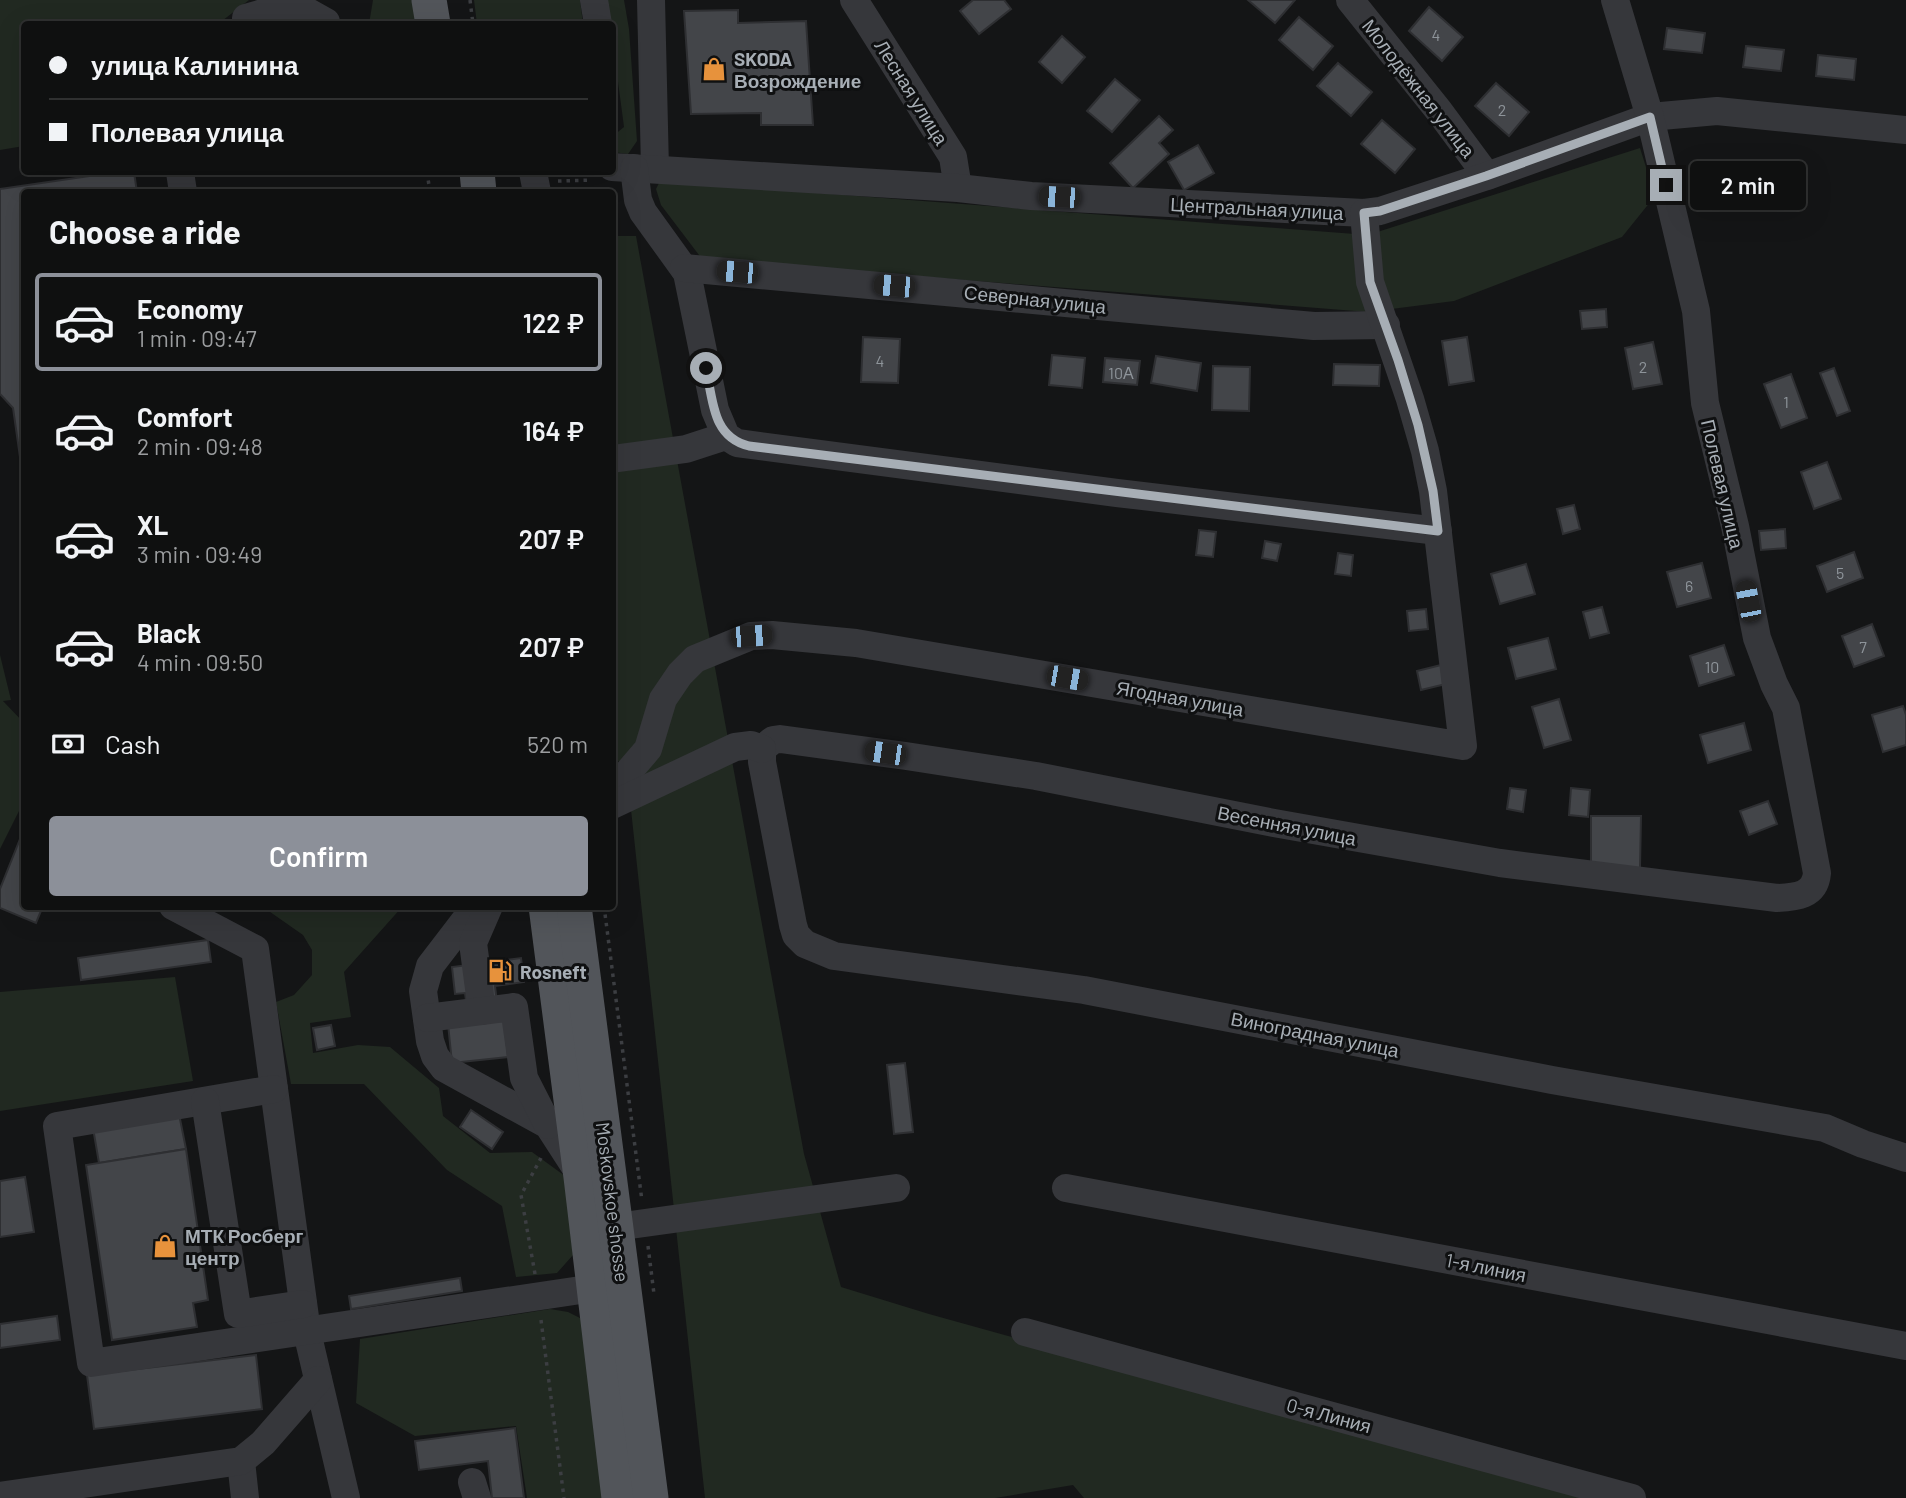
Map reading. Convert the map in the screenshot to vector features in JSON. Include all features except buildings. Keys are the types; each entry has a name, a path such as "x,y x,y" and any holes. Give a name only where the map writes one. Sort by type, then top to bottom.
{"main road":[{"path":"429,0 432,21"},
{"path":"453,0 456,21"},
{"name":"Moskovskoe shosse","path":"547,910 582,1177 619,1498"},
{"name":"Moskovskoe shosse","path":"575,910 651,1498"}],"street":[{"path":"242,21 274,0"},
{"path":"594,0 597,21"},
{"path":"651,0 635,171 638,200 643,212 686,270 715,410 726,436 737,443 1438,531 1425,451 1370,282 1364,213"},
{"name":"Лесная улица","path":"854,0 953,157 958,188"},
{"name":"Молодёжная улица","path":"1350,0 1439,110 1486,176"},
{"name":"Полевая улица","path":"1615,0 1650,117 1696,311 1705,403 1734,526 1748,601 1766,664 1786,708 1817,873 1813,887"},
{"path":"242,21 276,9 301,8 329,16"},
{"name":"Центральная улица","path":"635,171 958,188 1045,197 1364,213 1380,211 1486,176 1650,117 1717,111 1906,130"},
{"name":"Северная улица","path":"686,270 1314,326 1386,325"},
{"path":"616,458 686,449 726,436"},
{"name":"Ягодная улица","path":"616,786 648,749 663,699 680,674 695,659 751,636 772,635 856,643 1463,746 1438,531"},
{"name":"Весенняя улица","path":"616,804 735,747 751,745 762,749 772,740 780,739 1035,776 1393,844 1602,878 1777,898 1801,896 1813,887"},
{"name":"Виноградная улица","path":"762,749 762,762 793,925 796,935 812,949 834,956 1084,990 1552,1080 1825,1128 1906,1158"},
{"path":"181,910 255,949 307,1332 346,1498"},
{"path":"473,910 430,966 423,991 435,1056 444,1068 548,1125"},
{"path":"482,1011 473,943 487,910"},
{"path":"427,1018 514,1007 524,1078 548,1125 582,1177"},
{"path":"274,1089 57,1126 91,1363 594,1287"},
{"path":"205,1101 237,1314 303,1304"},
{"path":"616,1227 896,1188"},
{"name":"1-я линия","path":"1066,1188 1906,1346"},
{"name":"0-я Линия","path":"1025,1332 1632,1498"},
{"path":"0,1496 241,1461 264,1443 318,1380"},
{"path":"241,1461 245,1498"}],"path":[{"path":"470,0 473,21"},
{"path":"616,173 635,171"},
{"path":"535,182 599,175"},
{"path":"548,1125 542,1156 521,1195 538,1295 564,1498"}],"shaded area":[{"path":"0,0 249,0 222,21 21,21 21,146 0,150"},
{"path":"373,0 418,0 421,21 370,21"},
{"path":"474,0 580,0 583,21 477,21"},
{"path":"606,0 624,0 629,29 637,141 628,154 616,152 616,134 624,127 616,67 616,21 610,21"},
{"path":"1640,148 1655,196 1622,237 1454,301 1368,312 702,259 661,205 656,189 660,181 1368,235"},
{"path":"616,236 636,236 804,1154 841,1287 929,1314 1594,1498 1084,1498 1073,1485 995,1498 705,1498 626,763 616,761"},
{"path":"0,655 11,700 3,701 21,720 21,807 0,849"},
{"path":"267,910 399,910 344,972 351,1017 310,1023 313,1053 358,1045 390,1047 439,1088 443,1116 490,1153 532,1152 565,1176 573,1255 557,1273 516,1277 502,1206 447,1170 364,1084 291,1084 276,1002 294,995 312,975 312,950 303,935"},
{"path":"175,977 193,1081 0,1111 0,992"},
{"path":"550,1309 568,1312 582,1319 603,1498 527,1498 516,1426 415,1436 356,1403 360,1339"}],"place":[{"name":"SKODA Возрождение","path":"714,69"},
{"name":"Rosneft","path":"500,971"},
{"name":"МТК Росберг центр","path":"165,1246"}],"route":[{"path":"706,368 715,410 726,436 749,446 1438,531 1433,491 1418,425 1370,282 1364,213 1380,211 1486,176 1650,117 1666,185"}]}
